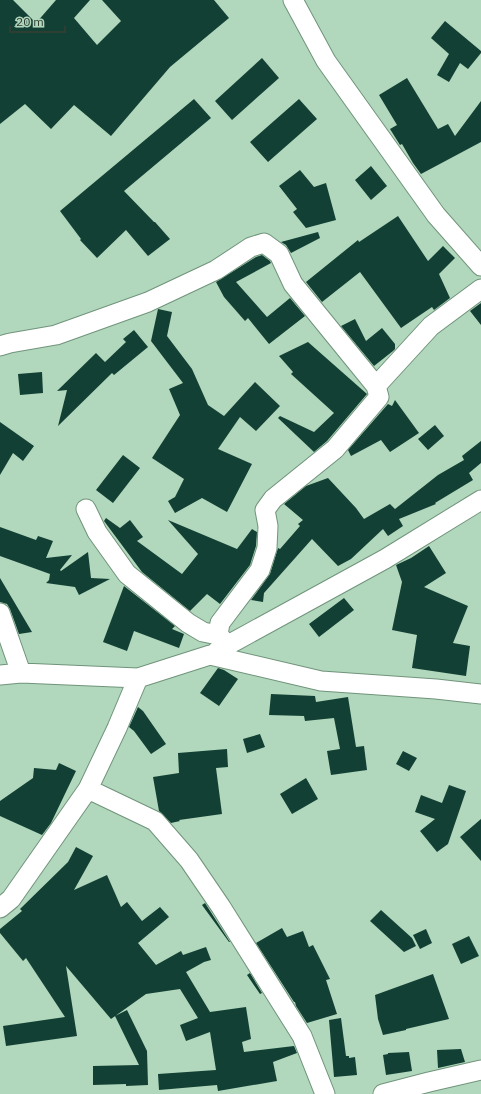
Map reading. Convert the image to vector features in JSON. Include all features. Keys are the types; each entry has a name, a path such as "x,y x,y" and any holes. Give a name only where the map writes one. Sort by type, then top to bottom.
{"street":[{"path":"293,0 331,68 436,215 481,266"},
{"path":"0,346 56,335 148,302 216,270 251,247 264,243 279,254 293,284 376,386 379,398 335,449 273,499 265,510 268,526 267,548 260,570 220,623 223,640"},
{"path":"376,386 431,326 481,289"},
{"path":"210,655 223,640 385,559 481,500"},
{"path":"86,509 97,532 127,574 188,623 202,632 223,640"},
{"path":"0,616 21,673"},
{"path":"0,675 21,673 138,678 210,655 321,681 436,689 481,694"},
{"path":"0,908 11,899 88,789 117,728 138,678"},
{"path":"88,789 155,821 189,860 226,913 302,1036 325,1094"},
{"path":"383,1094 481,1070"}],"building":[{"path":"0,0 13,0 36,23 56,0 90,0 74,18 97,45 121,21 102,0 214,0 229,18 170,67 111,136 74,105 51,129 25,104 0,124"},
{"path":"445,21 481,51 468,69 460,63 449,82 437,75 449,54 431,38"},
{"path":"262,58 279,78 232,120 215,101"},
{"path":"407,78 438,129 448,124 455,136 481,101 481,142 421,174 402,144 400,145 390,129 397,125 379,95"},
{"path":"194,99 211,118 124,191 170,239 148,256 126,230 97,258 80,240 81,239 60,211"},
{"path":"299,99 317,119 268,162 250,142"},
{"path":"371,166 387,186 371,200 355,180"},
{"path":"300,170 314,187 326,183 336,220 306,228 293,212 297,209 279,186"},
{"path":"398,216 428,261 443,246 455,258 439,274 450,298 434,310 432,307 401,328 360,272 322,302 306,282 358,240 359,242"},
{"path":"318,232 320,238 291,253 286,245 281,242"},
{"path":"262,255 271,263 236,282 267,317 290,298 305,316 269,344 248,318 245,321 224,297 216,282 256,257"},
{"path":"481,303 481,325 470,311"},
{"path":"158,309 172,312 167,336 192,369 208,405 224,416 255,382 280,406 256,431 240,417 218,449 252,464 227,512 202,498 175,513 168,501 175,497 184,479 152,458 180,415 169,389 183,383 151,341"},
{"path":"355,319 366,341 382,328 395,344 395,349 374,366 341,326"},
{"path":"134,330 148,347 114,375 112,373 58,426 67,390 57,391 96,353 105,362 126,342 123,339"},
{"path":"308,342 367,394 327,441 314,452 278,418 280,416 314,432 334,413 291,374 293,372 279,356"},
{"path":"42,372 43,393 20,395 18,374"},
{"path":"395,400 419,433 390,452 381,440 351,456 348,450 388,404 392,406"},
{"path":"0,422 34,446 23,461 13,453 0,475"},
{"path":"435,425 444,436 428,450 418,439"},
{"path":"481,441 481,463 469,473 473,480 435,503 436,504 399,519 403,526 388,536 383,529 351,559 338,566 312,539 264,593 263,602 251,600 270,574 278,548 280,549 300,526 298,524 303,520 284,504 306,486 328,478 356,508 364,519 390,504 395,509 438,475 464,460 462,456"},
{"path":"123,455 140,468 113,503 96,490"},
{"path":"106,518 120,528 130,520 143,537 137,541 182,574 198,554 168,520 237,549 252,529 257,532 256,546 250,565 220,604 207,594 190,611 142,572 104,521"},
{"path":"0,527 36,540 38,536 53,541 46,558 72,555 60,570 61,571 88,552 91,578 110,579 79,595 75,587 46,583 49,580 50,574 0,556"},
{"path":"429,546 446,573 424,587 468,606 453,643 470,646 466,676 412,668 417,635 392,630 402,582 396,565 411,558"},
{"path":"0,578 32,632 19,634 10,609 7,604 0,602"},
{"path":"124,586 175,626 172,629 184,634 179,648 134,631 127,651 103,642"},
{"path":"344,598 354,610 319,637 309,624"},
{"path":"218,668 238,679 219,706 200,693"},
{"path":"271,694 315,696 316,702 348,697 356,747 364,746 367,770 331,775 327,751 340,749 334,718 305,721 304,716 269,715"},
{"path":"138,707 143,711 166,744 151,754 134,731 129,727"},
{"path":"260,734 265,747 247,753 243,739"},
{"path":"227,749 228,767 216,768 222,814 179,820 180,821 171,823 159,811 153,777 179,773 178,753"},
{"path":"403,751 417,758 409,771 396,764"},
{"path":"59,763 76,771 51,823 42,835 0,816 0,801 33,778 34,768 56,770"},
{"path":"306,778 318,799 292,814 280,794"},
{"path":"449,785 466,791 448,844 437,852 420,831 435,819 415,812 421,795 442,803"},
{"path":"481,819 481,861 460,837"},
{"path":"76,847 93,856 74,890 107,875 121,907 127,902 142,921 160,907 169,917 138,943 156,965 181,951 183,955 206,947 211,960 204,962 186,972 210,1012 246,1007 251,1039 242,1042 244,1052 294,1046 297,1053 273,1062 277,1081 218,1091 217,1085 159,1090 158,1074 216,1070 210,1032 186,1041 180,1025 198,1018 180,989 146,994 111,1019 66,966 77,1036 6,1046 3,1026 65,1017 26,958 23,961 0,933 0,929 22,911 20,909 68,862"},
{"path":"205,903 230,942 202,905"},
{"path":"381,910 412,938 416,946 404,952 370,921"},
{"path":"282,928 287,937 303,931 309,947 313,945 330,979 326,980 337,1014 307,1023 296,1006 295,1002 256,943"},
{"path":"426,929 432,943 420,949 413,935"},
{"path":"469,936 479,956 461,964 452,944"},
{"path":"250,973 262,993 260,994 247,975"},
{"path":"433,974 449,1019 383,1035 378,1019 375,995"},
{"path":"127,1010 147,1051 148,1085 93,1085 93,1066 139,1065 115,1016"},
{"path":"341,1018 346,1056 349,1056 349,1058 355,1057 357,1075 334,1077 329,1020"},
{"path":"461,1049 465,1062 438,1068 437,1050"},
{"path":"409,1052 412,1071 386,1075 383,1055 388,1053"}]}
